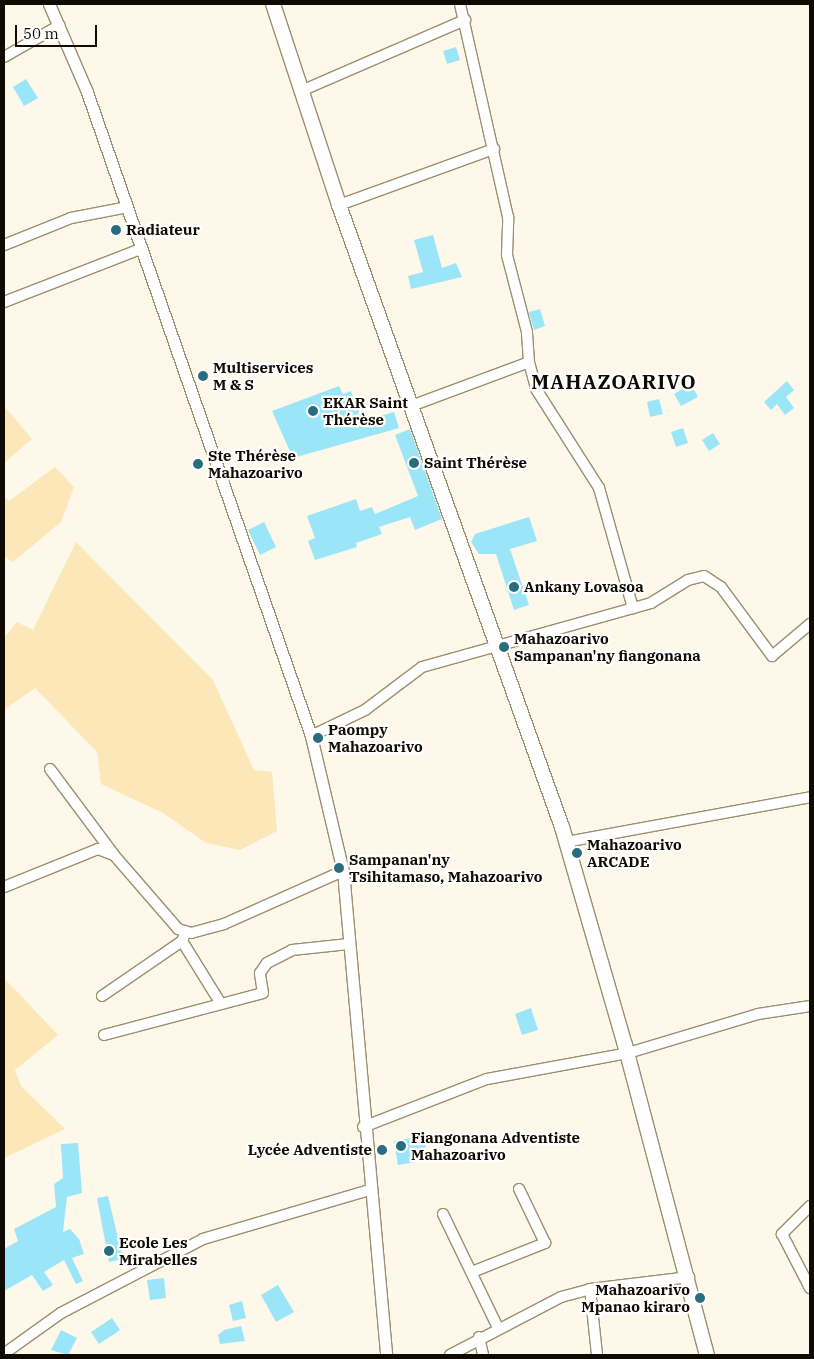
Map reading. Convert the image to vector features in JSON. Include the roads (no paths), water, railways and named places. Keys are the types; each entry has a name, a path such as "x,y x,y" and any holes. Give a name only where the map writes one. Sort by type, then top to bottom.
{"main road":[{"path":"273,4 338,205 498,645 566,842 628,1053 689,1277 707,1355"}],"street":[{"path":"48,4 60,25 128,207 138,250 280,637 311,736 343,871 363,1127 386,1355"},
{"path":"460,4 508,217 507,255 527,332 529,362 536,389 599,488 633,608"},
{"path":"301,91 465,20"},
{"path":"4,57 60,25"},
{"path":"338,205 494,150"},
{"path":"4,245 72,218 128,207"},
{"path":"4,302 138,250"},
{"path":"411,406 529,362"},
{"path":"311,736 365,710 422,667 633,608 688,580 704,576 721,587 772,656 810,624"},
{"path":"50,769 114,855 184,936 221,1004"},
{"path":"566,842 810,797"},
{"path":"4,887 98,849 114,855"},
{"path":"102,996 184,936 224,924 343,871"},
{"path":"104,1034 264,993 260,973 267,963 292,950 349,944"},
{"path":"363,1127 487,1079 628,1053 758,1014 810,1006"},
{"path":"472,1272 545,1243 519,1189"},
{"path":"6,1353 61,1312 203,1239 369,1190"},
{"path":"810,1206 782,1234 810,1288"},
{"path":"443,1214 498,1328"},
{"path":"450,1355 479,1337 561,1297 590,1289 689,1277"},
{"path":"590,1289 597,1355"},
{"path":"479,1337 483,1355"}],"place":[{"name":"Radiateur","path":"116,230"},
{"name":"Multiservices M & S","path":"203,376"},
{"name":"EKAR Saint Thérèse","path":"313,411"},
{"name":"Saint Thérèse","path":"414,463"},
{"name":"Ste Thérèse Mahazoarivo","path":"198,464"},
{"name":"Ankany Lovasoa","path":"514,587"},
{"name":"Mahazoarivo Sampanan'ny fiangonana","path":"504,647"},
{"name":"Paompy Mahazoarivo","path":"318,738"},
{"name":"Mahazoarivo ARCADE","path":"577,853"},
{"name":"Sampanan'ny Tsihitamaso, Mahazoarivo","path":"339,868"},
{"name":"Fiangonana Adventiste Mahazoarivo","path":"401,1146"},
{"name":"Lycée Adventiste","path":"382,1150"},
{"name":"Ecole Les Mirabelles","path":"109,1251"},
{"name":"Mahazoarivo Mpanao kiraro","path":"700,1298"}],"district":[{"name":"MAHAZOARIVO","path":"614,381"}]}
